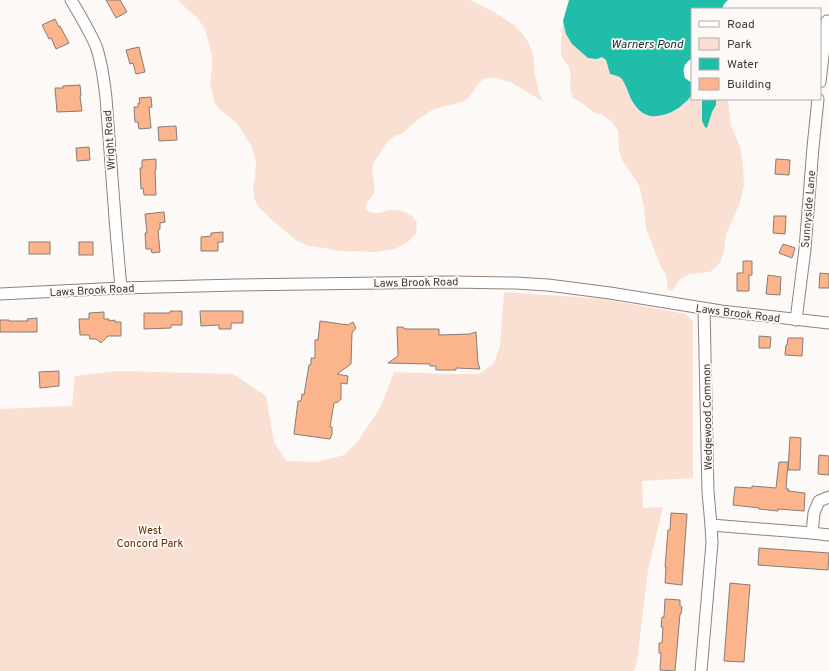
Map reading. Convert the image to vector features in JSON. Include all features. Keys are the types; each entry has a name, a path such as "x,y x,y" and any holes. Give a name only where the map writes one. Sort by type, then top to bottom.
{"street":[{"name":"Wright Road","path":"71,0 88,30 101,63 106,98 122,288"},
{"path":"821,76 827,38 827,21"},
{"name":"Sunnyside Lane","path":"796,320 805,249 818,100"},
{"name":"Laws Brook Road","path":"0,294 122,288 428,282 516,283 548,285 610,293 704,309 829,323"},
{"name":"Wedgewood Common","path":"701,671 712,543 708,492 704,309"},
{"path":"812,533 814,513 819,501 829,497"},
{"path":"711,525 829,535"}],"green space":[{"path":"178,0 470,0 508,21 524,36 530,45 533,55 534,72 542,101 523,89 501,79 487,78 477,85 471,95 464,101 438,108 427,113 387,142 375,160 372,167 374,192 366,206 366,210 375,213 391,210 402,211 413,217 417,223 416,233 408,242 395,249 375,252 340,251 309,246 296,240 258,206 254,198 253,187 256,162 252,147 237,123 220,110 215,103 210,83 212,57 204,28 197,17"},
{"path":"563,21 566,34 588,58 602,57 606,61 609,69 622,79 635,107 646,115 685,102 691,94 691,100 702,100 702,110 707,128 716,105 716,100 728,100 731,126 740,146 744,185 740,203 726,234 724,252 719,264 710,272 689,274 680,279 672,291 668,290 666,274 661,267 646,228 644,208 639,185 622,160 619,150 618,131 611,121 601,114 593,112 584,104 572,97 570,87 571,75 569,67 561,56"},
{"name":"West Concord Park","path":"504,292 604,299 686,314 693,321 693,478 642,481 643,508 663,507 648,570 637,662 634,671 0,671 0,409 72,406 75,376 118,371 233,374 266,396 274,442 286,461 317,462 344,455 358,441 380,408 394,372 479,374 494,363 500,346"}],"water":[{"name":"Warners Pond","path":"569,0 728,0 722,8 691,8 691,59 685,64 684,72 685,78 691,82 691,95 674,111 657,116 649,116 641,112 635,106 622,79 618,76 610,74 606,60 602,57 597,59 588,58 572,44 566,34 563,21"},
{"path":"702,100 716,100 716,105 707,128 702,121"}],"building":[{"path":"106,0 120,0 127,12 116,18"},
{"path":"55,19 69,43 56,49 51,38 49,39 42,25"},
{"path":"139,47 145,72 136,74 133,63 130,64 126,50"},
{"path":"80,85 82,111 57,112 55,88"},
{"path":"151,97 152,107 149,107 151,128 139,129 138,122 135,122 134,107 138,107 138,103 140,103 139,98"},
{"path":"176,126 177,140 159,141 158,127"},
{"path":"89,147 90,160 77,161 76,148"},
{"path":"156,159 156,195 144,195 143,188 141,189 140,168 142,168 142,160"},
{"path":"776,159 790,160 789,175 775,174"},
{"path":"164,212 165,222 160,223 160,229 158,230 160,252 152,253 151,249 146,249 145,233 147,233 145,214"},
{"path":"774,216 786,216 785,234 773,233"},
{"path":"223,232 223,242 218,242 218,251 201,251 201,237 211,236 211,233"},
{"path":"29,242 50,242 50,254 29,254"},
{"path":"79,242 93,242 93,255 79,255"},
{"path":"783,244 795,248 792,258 779,253"},
{"path":"743,261 752,261 752,275 749,275 749,291 737,291 737,273 743,273"},
{"path":"820,273 829,274 829,288 819,288"},
{"path":"768,275 781,277 780,295 766,294"},
{"path":"170,311 182,311 182,325 171,325 171,328 144,329 144,313 170,313"},
{"path":"200,311 243,311 243,323 231,323 231,329 219,329 219,325 201,326"},
{"path":"104,312 104,319 121,322 121,336 108,336 101,343 96,339 90,339 89,335 80,335 79,319 89,319 89,313"},
{"path":"37,318 37,332 0,332 0,320 28,321 27,319"},
{"path":"320,321 348,325 353,322 356,328 352,333 351,364 337,374 348,376 347,384 341,383 341,399 334,403 330,427 332,427 332,434 330,439 294,434 298,401 301,401 302,394 304,395 309,365 311,365 311,358 315,358 315,340 318,340"},
{"path":"397,327 406,329 439,329 439,335 470,334 476,332 478,363 480,369 456,368 456,370 436,370 436,366 430,366 430,364 388,363 398,356"},
{"path":"759,336 771,337 770,348 759,348"},
{"path":"788,338 803,338 802,356 785,355"},
{"path":"59,371 59,386 40,388 39,372"},
{"path":"790,437 801,438 800,470 788,470"},
{"path":"819,455 829,456 829,475 818,474"},
{"path":"779,462 788,462 786,489 789,489 788,491 805,493 804,511 778,509 778,511 733,505 735,487 752,488 752,486 776,488"},
{"path":"671,513 687,514 682,585 665,583 668,530 670,530"},
{"path":"759,548 829,553 828,570 758,565"},
{"path":"730,583 750,585 744,662 724,661"},
{"path":"665,599 680,600 680,606 682,607 680,614 675,671 660,670 661,653 659,653 659,643 662,643 663,627 661,627 662,617 664,617"}]}
